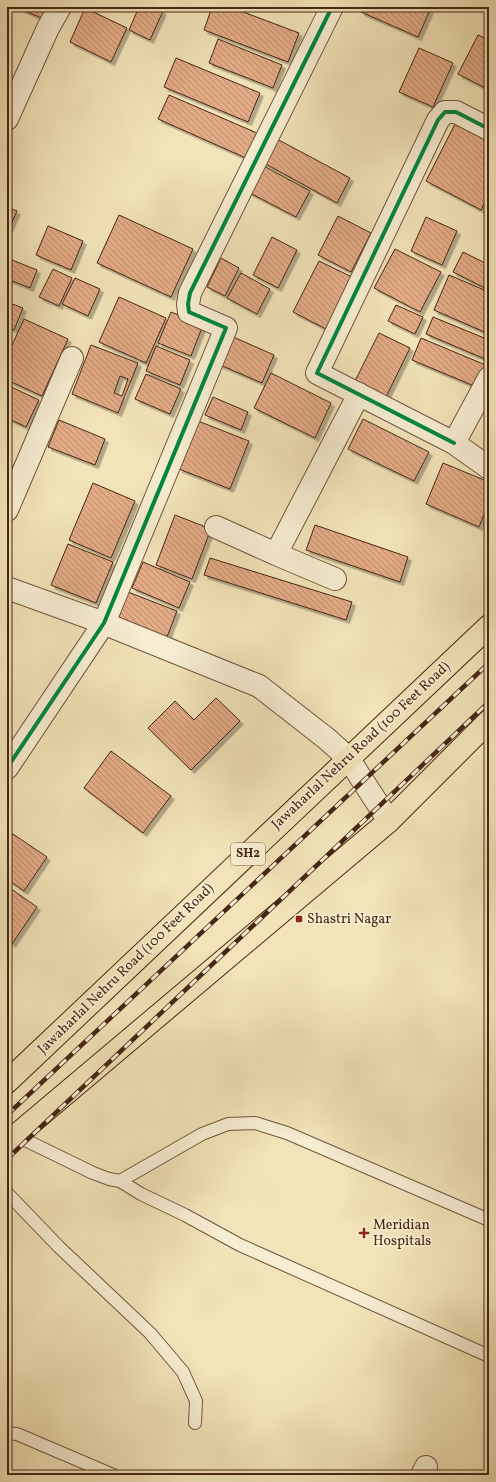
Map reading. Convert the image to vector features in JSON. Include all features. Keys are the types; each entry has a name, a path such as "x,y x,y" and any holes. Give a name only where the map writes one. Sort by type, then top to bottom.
{"main road":[{"name":"Jawaharlal Nehru Road (100 Feet Road)","path":"7,1082 489,626"},
{"path":"11,1139 389,821 489,720"}],"street":[{"path":"7,119 48,28 60,7"},
{"path":"8,765 104,623 226,328 189,312 188,304 190,293 332,7"},
{"path":"489,129 456,112 445,112 438,120 316,373 454,443 489,468"},
{"path":"7,510 15,471 72,358"},
{"path":"454,443 489,378"},
{"path":"276,554 359,394"},
{"path":"216,527 335,579"},
{"path":"7,588 104,623 259,686 327,739 348,758 389,821"}],"lane":[{"path":"120,1181 202,1134 228,1124 255,1123 286,1133 489,1220"},
{"path":"11,1139 93,1173 109,1179 120,1181 141,1194 185,1215 240,1245 489,1356"},
{"path":"7,1193 59,1247 150,1333 183,1372 196,1401 195,1423"},
{"path":"7,1433 17,1434 113,1475"}],"building":[{"path":"16,7 51,7 46,20"},
{"path":"139,7 155,7 163,11 150,40 129,30"},
{"path":"212,7 230,7 299,33 288,62 204,30"},
{"path":"363,7 423,7 430,10 418,37 361,12"},
{"path":"85,8 127,28 111,62 70,42"},
{"path":"478,35 489,40 489,90 458,74"},
{"path":"218,39 282,65 273,88 209,63"},
{"path":"419,48 453,63 433,107 399,92"},
{"path":"176,58 260,93 248,122 164,87"},
{"path":"169,95 257,133 246,158 158,119"},
{"path":"456,122 489,140 489,194 481,210 426,181"},
{"path":"275,138 350,178 337,203 262,162"},
{"path":"262,165 310,191 296,217 248,192"},
{"path":"7,207 17,211 7,233"},
{"path":"119,215 193,249 171,297 97,263"},
{"path":"338,216 371,233 351,272 318,255"},
{"path":"426,217 457,231 442,265 411,251"},
{"path":"48,226 83,241 71,270 36,255"},
{"path":"272,237 297,250 278,288 253,275"},
{"path":"395,249 441,272 420,312 374,288"},
{"path":"463,252 489,265 489,290 453,272"},
{"path":"7,258 37,270 30,288 7,279"},
{"path":"221,258 239,268 225,296 207,287"},
{"path":"319,261 352,277 326,329 293,312"},
{"path":"53,269 72,278 59,306 39,297"},
{"path":"241,273 270,289 257,314 227,298"},
{"path":"449,275 489,292 489,334 434,310"},
{"path":"75,278 100,289 88,316 62,304"},
{"path":"119,297 166,318 146,363 99,342"},
{"path":"7,302 23,308 14,330 7,327"},
{"path":"396,305 423,317 415,334 388,321"},
{"path":"171,312 203,325 191,356 158,343"},
{"path":"433,317 489,340 489,351 485,359 426,334"},
{"path":"24,319 68,339 42,396 7,380 7,356"},
{"path":"379,333 410,348 386,397 355,381"},
{"path":"231,336 274,355 262,383 218,364"},
{"path":"421,338 488,366 479,388 412,360"},
{"path":"91,345 138,363 118,413 72,394","holes":["120,376 128,379 122,396 114,393"]},
{"path":"156,346 190,360 180,385 146,371"},
{"path":"271,373 331,403 315,438 254,408"},
{"path":"146,374 181,389 170,414 135,399"},
{"path":"7,385 39,400 26,427 7,418"},
{"path":"213,397 248,412 241,430 205,415"},
{"path":"363,419 429,452 414,481 348,449"},
{"path":"59,420 105,439 95,465 48,447"},
{"path":"198,421 249,441 230,489 179,469"},
{"path":"443,463 489,482 489,502 479,527 426,504"},
{"path":"93,483 135,501 111,558 69,540"},
{"path":"175,515 211,529 192,579 156,565"},
{"path":"315,525 408,557 400,582 306,550"},
{"path":"68,544 113,562 96,603 51,585"},
{"path":"210,558 352,602 346,620 204,575"},
{"path":"143,562 190,582 179,608 132,588"},
{"path":"128,592 177,611 167,637 118,619"},
{"path":"216,698 240,721 191,770 148,728 175,701 194,720"},
{"path":"111,751 171,796 143,833 84,788"},
{"path":"7,830 47,857 24,891 7,879"},
{"path":"7,886 37,907 12,944 7,940"}],"railway":[{"path":"7,1115 489,663"},
{"path":"7,1159 489,702"}],"cycle path":[{"path":"7,768 104,623 226,328 189,312 188,304 190,293 332,7"},
{"path":"454,443 317,373 438,120 445,112 456,112 489,129"}],"place":[{"name":"Shastri Nagar","path":"299,919"},
{"name":"Meridian Hospitals","path":"364,1233"}]}
